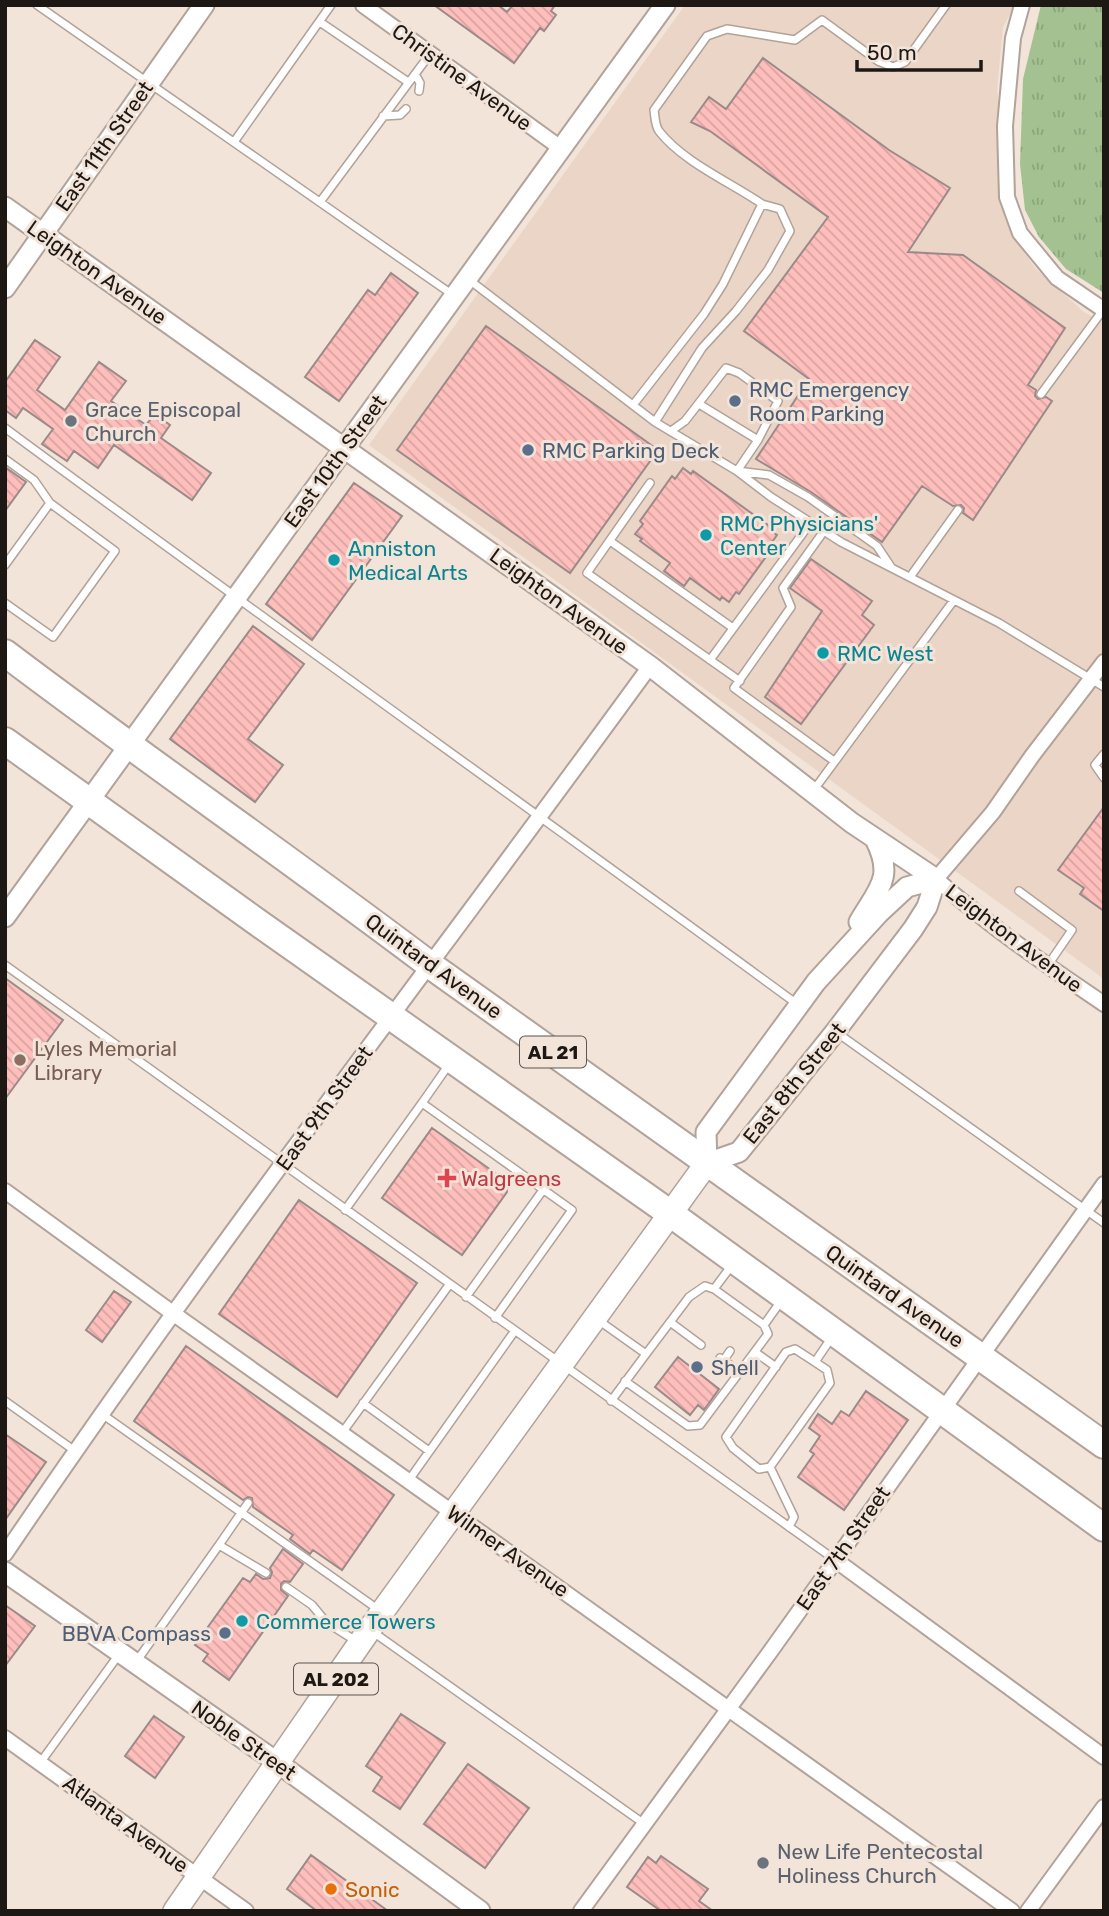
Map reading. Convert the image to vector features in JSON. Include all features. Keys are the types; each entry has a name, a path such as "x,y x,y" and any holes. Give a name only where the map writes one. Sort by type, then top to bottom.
{"highway":[{"name":"Quintard Avenue","path":"5,653 129,747 348,902 430,965 1104,1445"},
{"path":"5,741 671,1214 1104,1528"}],"main road":[{"name":"AL 202","path":"176,1911 371,1629 707,1163"}],"street":[{"name":"East 11th Street","path":"5,288 204,5"},
{"name":"Christine Avenue","path":"363,5 562,149"},
{"name":"East 10th Street","path":"5,917 666,5"},
{"path":"1022,5 1013,38 1005,127 1007,197 1020,233 1057,278 1103,310"},
{"name":"Leighton Avenue","path":"5,207 650,666 812,792 1104,1004"},
{"name":"East 8th Street","path":"936,880 907,887 879,913 799,1006 706,1132 707,1163 738,1152 835,1032 913,929 927,907 936,880 993,812 1032,756 1098,683 1104,662"},
{"name":"East 9th Street","path":"5,1554 75,1451 282,1165 650,666"},
{"path":"840,956 883,879 885,857 875,838"},
{"name":"East 7th Street","path":"581,1911 770,1652 1104,1184"},
{"name":"Wilmer Avenue","path":"5,1191 1012,1911"},
{"path":"834,1559 1104,1757"},
{"name":"Noble Street","path":"5,1572 278,1763 480,1911"},
{"name":"Atlanta Avenue","path":"5,1738 246,1911"},
{"path":"1028,1911 1104,1807"}],"lane":[{"path":"37,5 455,296"},
{"path":"234,142 331,5"},
{"path":"655,422 702,348 760,280 790,231 780,209 762,204 736,186 703,169 657,129 654,110 707,36 727,29 795,40 822,20 878,61 893,67 905,62 946,5"},
{"path":"320,22 408,82"},
{"path":"320,202 430,54"},
{"path":"415,74 420,83 419,91"},
{"path":"383,116 400,115 406,109"},
{"path":"633,405 704,314 723,284 762,204"},
{"path":"467,279 655,422 737,471 771,497 824,531 999,623 1098,683"},
{"path":"1041,394 1103,310"},
{"path":"671,431 685,421 726,368 739,373 778,401 776,410 737,471"},
{"path":"699,404 758,440"},
{"path":"5,428 236,599 799,1006"},
{"path":"5,459 34,480 50,503 115,551 53,637 5,603"},
{"path":"737,471 769,475 808,496 877,547 891,568"},
{"path":"650,483 587,573 740,681"},
{"path":"5,565 50,503"},
{"path":"910,577 958,510"},
{"path":"710,660 811,522"},
{"path":"824,531 783,588 791,607 734,688 834,761"},
{"path":"610,541 733,628"},
{"path":"812,792 954,600"},
{"path":"1104,754 1095,765 1104,778"},
{"path":"1019,891 1072,930 1047,965"},
{"path":"5,965 559,1365 834,1559"},
{"path":"835,1032 1104,1223"},
{"path":"345,1210 452,1060"},
{"path":"422,1103 572,1210 495,1318"},
{"path":"466,1297 543,1190"},
{"path":"714,1289 735,1261"},
{"path":"342,1433 449,1285"},
{"path":"611,1401 625,1381 689,1297 705,1286 714,1289 752,1320 764,1325 768,1334 700,1425 688,1426 625,1381"},
{"path":"764,1325 785,1296"},
{"path":"594,1317 646,1354"},
{"path":"670,1322 701,1345"},
{"path":"691,1337 697,1329"},
{"path":"409,1480 514,1332"},
{"path":"815,1362 834,1334"},
{"path":"795,1349 815,1362 827,1370 830,1383 770,1467 759,1469 733,1448 726,1437 786,1352 795,1349"},
{"path":"730,1351 722,1359 740,1372"},
{"path":"755,1352 776,1367"},
{"path":"5,1401 75,1451"},
{"path":"363,1404 429,1451"},
{"path":"102,1415 241,1513 371,1629 643,1823"},
{"path":"770,1467 794,1517 789,1527"},
{"path":"40,1763 219,1545 248,1503"},
{"path":"219,1545 266,1573"},
{"path":"286,1587 312,1605 326,1622 371,1629"}],"shaded area":[{"path":"685,5 1015,5 1003,27 997,89 1001,129 1001,188 1013,236 1035,268 1084,312 1104,323 1104,979 369,445"}],"green space":[{"path":"1041,5 1104,5 1104,293 1066,269 1039,237 1025,210 1020,164 1023,79"}],"building":[{"path":"434,5 498,5 507,12 513,5 555,5 551,11 556,15 544,31 540,28 514,63"},
{"path":"763,58 889,150 950,188 908,252 963,255 1065,328 1028,385 1036,390 1035,396 1038,399 1046,397 1052,401 973,520 963,513 964,508 961,505 953,506 922,486 882,542 811,492 756,459 809,379 744,331 828,217 710,131 691,122 709,97 726,109"},
{"path":"391,273 418,293 339,401 305,377 368,290 375,295"},
{"name":"RMC Parking Deck","path":"486,326 658,450 570,573 397,450"},
{"name":"Grace Episcopal Church","path":"35,340 60,357 37,390 65,410 99,362 126,381 111,401 146,425 155,414 170,425 161,438 211,473 192,500 114,445 98,468 74,451 67,461 42,444 53,429 23,408 16,418 5,410 5,382"},
{"path":"5,467 26,482 5,511"},
{"name":"RMC Physicians' Center","path":"683,468 691,474 693,471 772,528 770,530 777,535 770,545 773,547 739,594 736,592 729,602 722,597 720,600 690,578 684,586 664,571 670,563 640,541 642,539 635,534 643,524 640,521 672,476 675,479"},
{"name":"Anniston Medical Arts","path":"354,483 402,516 312,640 266,604"},
{"name":"RMC West","path":"811,559 872,601 862,615 874,625 801,724 765,697 822,611 790,588"},
{"path":"253,626 304,664 248,739 283,765 255,802 170,739"},
{"path":"1104,807 1104,911 1080,894 1084,888 1058,870"},
{"name":"Lyles Memorial Library","path":"5,978 63,1020 5,1099"},
{"name":"Walgreens","path":"432,1128 505,1180 507,1192 462,1255 382,1198"},
{"path":"299,1200 417,1283 337,1397 219,1314"},
{"path":"114,1291 131,1302 102,1342 86,1330"},
{"path":"186,1346 394,1495 342,1570 313,1550 310,1554 290,1539 293,1535 253,1507 252,1498 243,1500 134,1421"},
{"path":"678,1357 719,1389 704,1410 698,1405 690,1415 655,1387"},
{"path":"866,1391 908,1420 844,1510 798,1477 814,1454 810,1451 820,1436 809,1428 818,1414 832,1424 841,1411 849,1416"},
{"path":"5,1434 46,1462 5,1520"},
{"name":"Commerce Towers","path":"283,1549 303,1564 290,1582 284,1581 281,1584 281,1590 288,1596 229,1680 203,1661 208,1654 195,1645 243,1578 250,1582 256,1574 263,1579 270,1578 270,1568"},
{"path":"5,1605 35,1626 5,1666"},
{"path":"401,1714 445,1743 400,1809 373,1791 382,1777 366,1766"},
{"path":"154,1716 184,1737 155,1778 125,1756"},
{"path":"468,1764 529,1808 485,1868 424,1824"},
{"path":"311,1855 388,1911 317,1911 287,1889"},
{"path":"661,1856 708,1889 699,1901 713,1911 661,1911 627,1887 648,1857 656,1863"}],"place":[{"name":"RMC Emergency Room Parking","path":"735,401"},
{"name":"Grace Episcopal Church","path":"71,421"},
{"name":"RMC Parking Deck","path":"528,450"},
{"name":"RMC Physicians' Center","path":"706,535"},
{"name":"Anniston Medical Arts","path":"334,560"},
{"name":"RMC West","path":"823,653"},
{"name":"Lyles Memorial Library","path":"20,1060"},
{"name":"Walgreens","path":"447,1178"},
{"name":"Shell","path":"697,1367"},
{"name":"Commerce Towers","path":"242,1621"},
{"name":"BBVA Compass","path":"225,1633"},
{"name":"New Life Pentecostal Holiness Church","path":"763,1863"},
{"name":"Sonic","path":"331,1889"}]}
